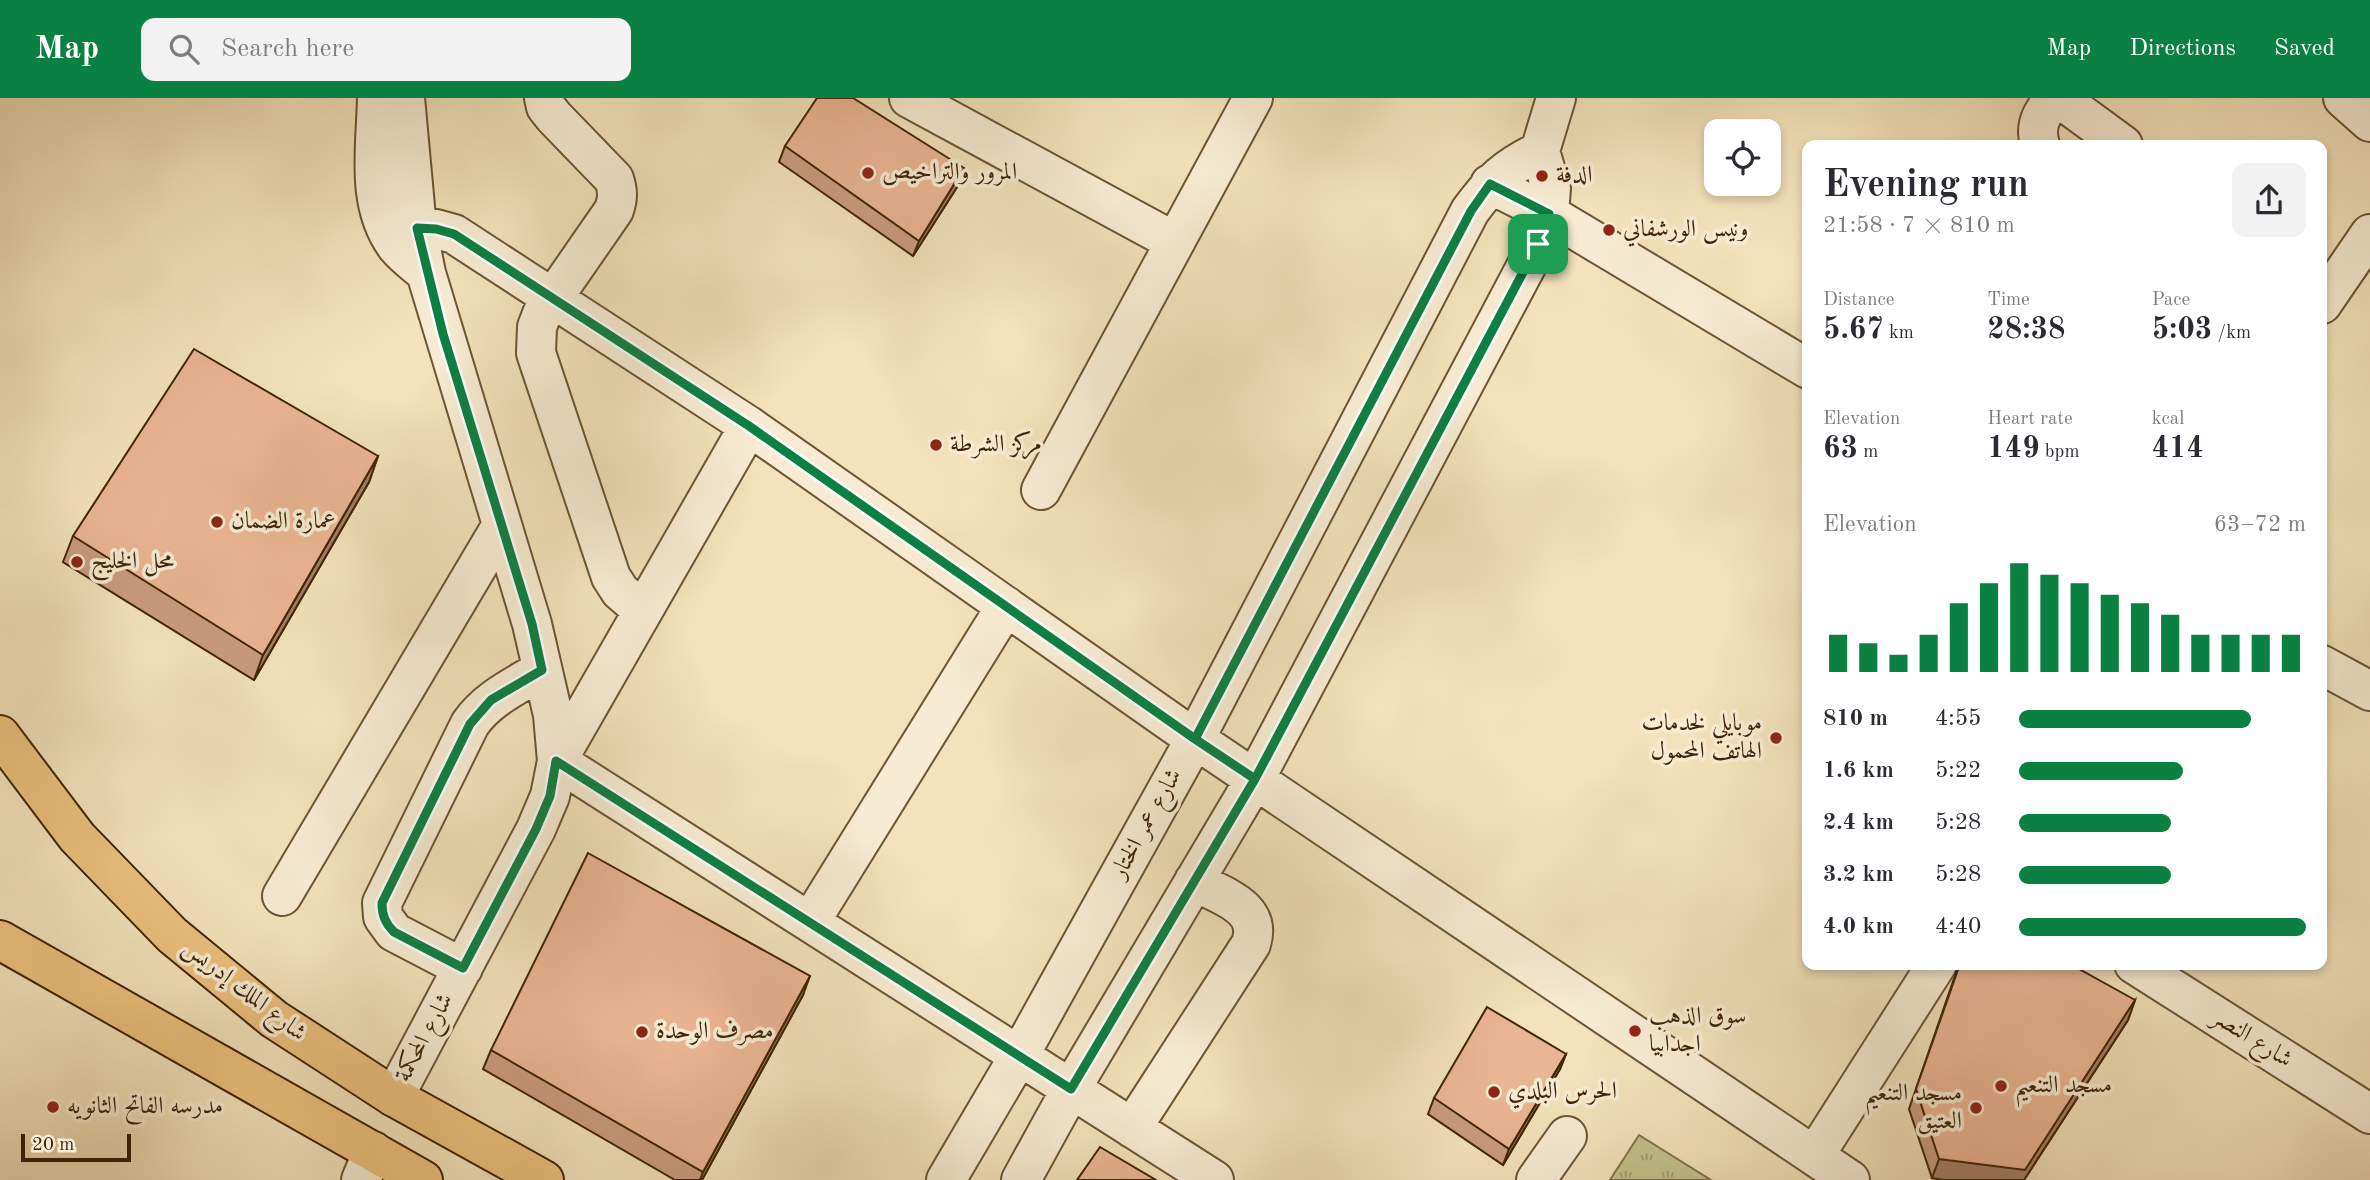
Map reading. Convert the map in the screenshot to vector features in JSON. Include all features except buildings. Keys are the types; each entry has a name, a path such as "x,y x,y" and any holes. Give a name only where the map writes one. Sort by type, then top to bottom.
{"highway":[{"name":"شارع الملك إدريس","path":"0,735 77,837 172,935 274,1019 394,1097 544,1180"},
{"path":"0,784 77,837"},
{"path":"0,940 367,1166 423,1180"}],"street":[{"path":"377,98 374,193 385,225 398,248 426,272"},
{"name":"شارع المحكمة","path":"394,1097 536,829 550,796 556,761 553,715 532,624 426,272 417,228 405,98"},
{"path":"544,98 546,107 554,117 614,179 618,200 614,210 552,298 537,327 536,353 611,577 620,591 643,611"},
{"path":"909,98 1175,242"},
{"path":"1041,490 1253,98"},
{"path":"1021,1180 1071,1089 1255,779 1538,244 1549,214 1551,188 1540,151 1556,98"},
{"path":"2039,140 2038,122 2042,112 2057,98 2116,140"},
{"path":"2343,98 2370,122"},
{"name":"شارع عمر الختار","path":"946,1180 1019,1056 1195,739 1471,211 1490,184 1513,164 1540,151"},
{"path":"1490,184 1549,214 1802,365"},
{"path":"417,228 454,234 749,426 1195,739 1850,1180"},
{"path":"2327,294 2370,234"},
{"path":"749,426 556,761 1214,1180"},
{"path":"282,896 502,525"},
{"path":"810,922 1006,606"},
{"path":"2327,668 2370,691"},
{"path":"463,968 394,932 383,917 382,903 474,718 491,700 542,670"},
{"path":"1132,1128 1251,944 1254,934 1254,924 1243,908 1194,881"},
{"path":"1815,1155 1933,970"},
{"name":"شارع النصر","path":"2143,970 2370,1114"},
{"path":"1536,1180 1567,1136"}],"green space":[{"path":"1639,1135 1711,1180 1610,1180"}],"place":[{"name":"المرور والتراخيص","path":"868,173"},
{"name":"الدفة","path":"1542,176"},
{"name":"ونيس الورشفاني","path":"1609,230"},
{"name":"مركز الشرطة","path":"936,445"},
{"name":"عمارة الضمان","path":"217,522"},
{"name":"محل الخليج","path":"77,562"},
{"name":"موبايلي لخدمات الهاتف المحمول","path":"1776,738"},
{"name":"سوق الذهب اجدابيا","path":"1635,1031"},
{"name":"مصرف الوحدة","path":"642,1032"},
{"name":"مسجد التنعيم","path":"2001,1086"},
{"name":"الحرس البلدي","path":"1494,1092"},
{"name":"مدرسه الفاتح الثانويه","path":"53,1107"},
{"name":"مسجد التنعيم العتيق","path":"1976,1108"}],"route":[{"path":"1538,244 1255,779 1195,739 749,426 454,234 417,228 443,334 532,624 542,670 491,700 470,724 382,903 383,917 387,925 394,932 463,968 536,829 550,796 556,761 1071,1089 1255,779 1195,739 1471,211 1490,184 1549,214 1538,244"}]}
